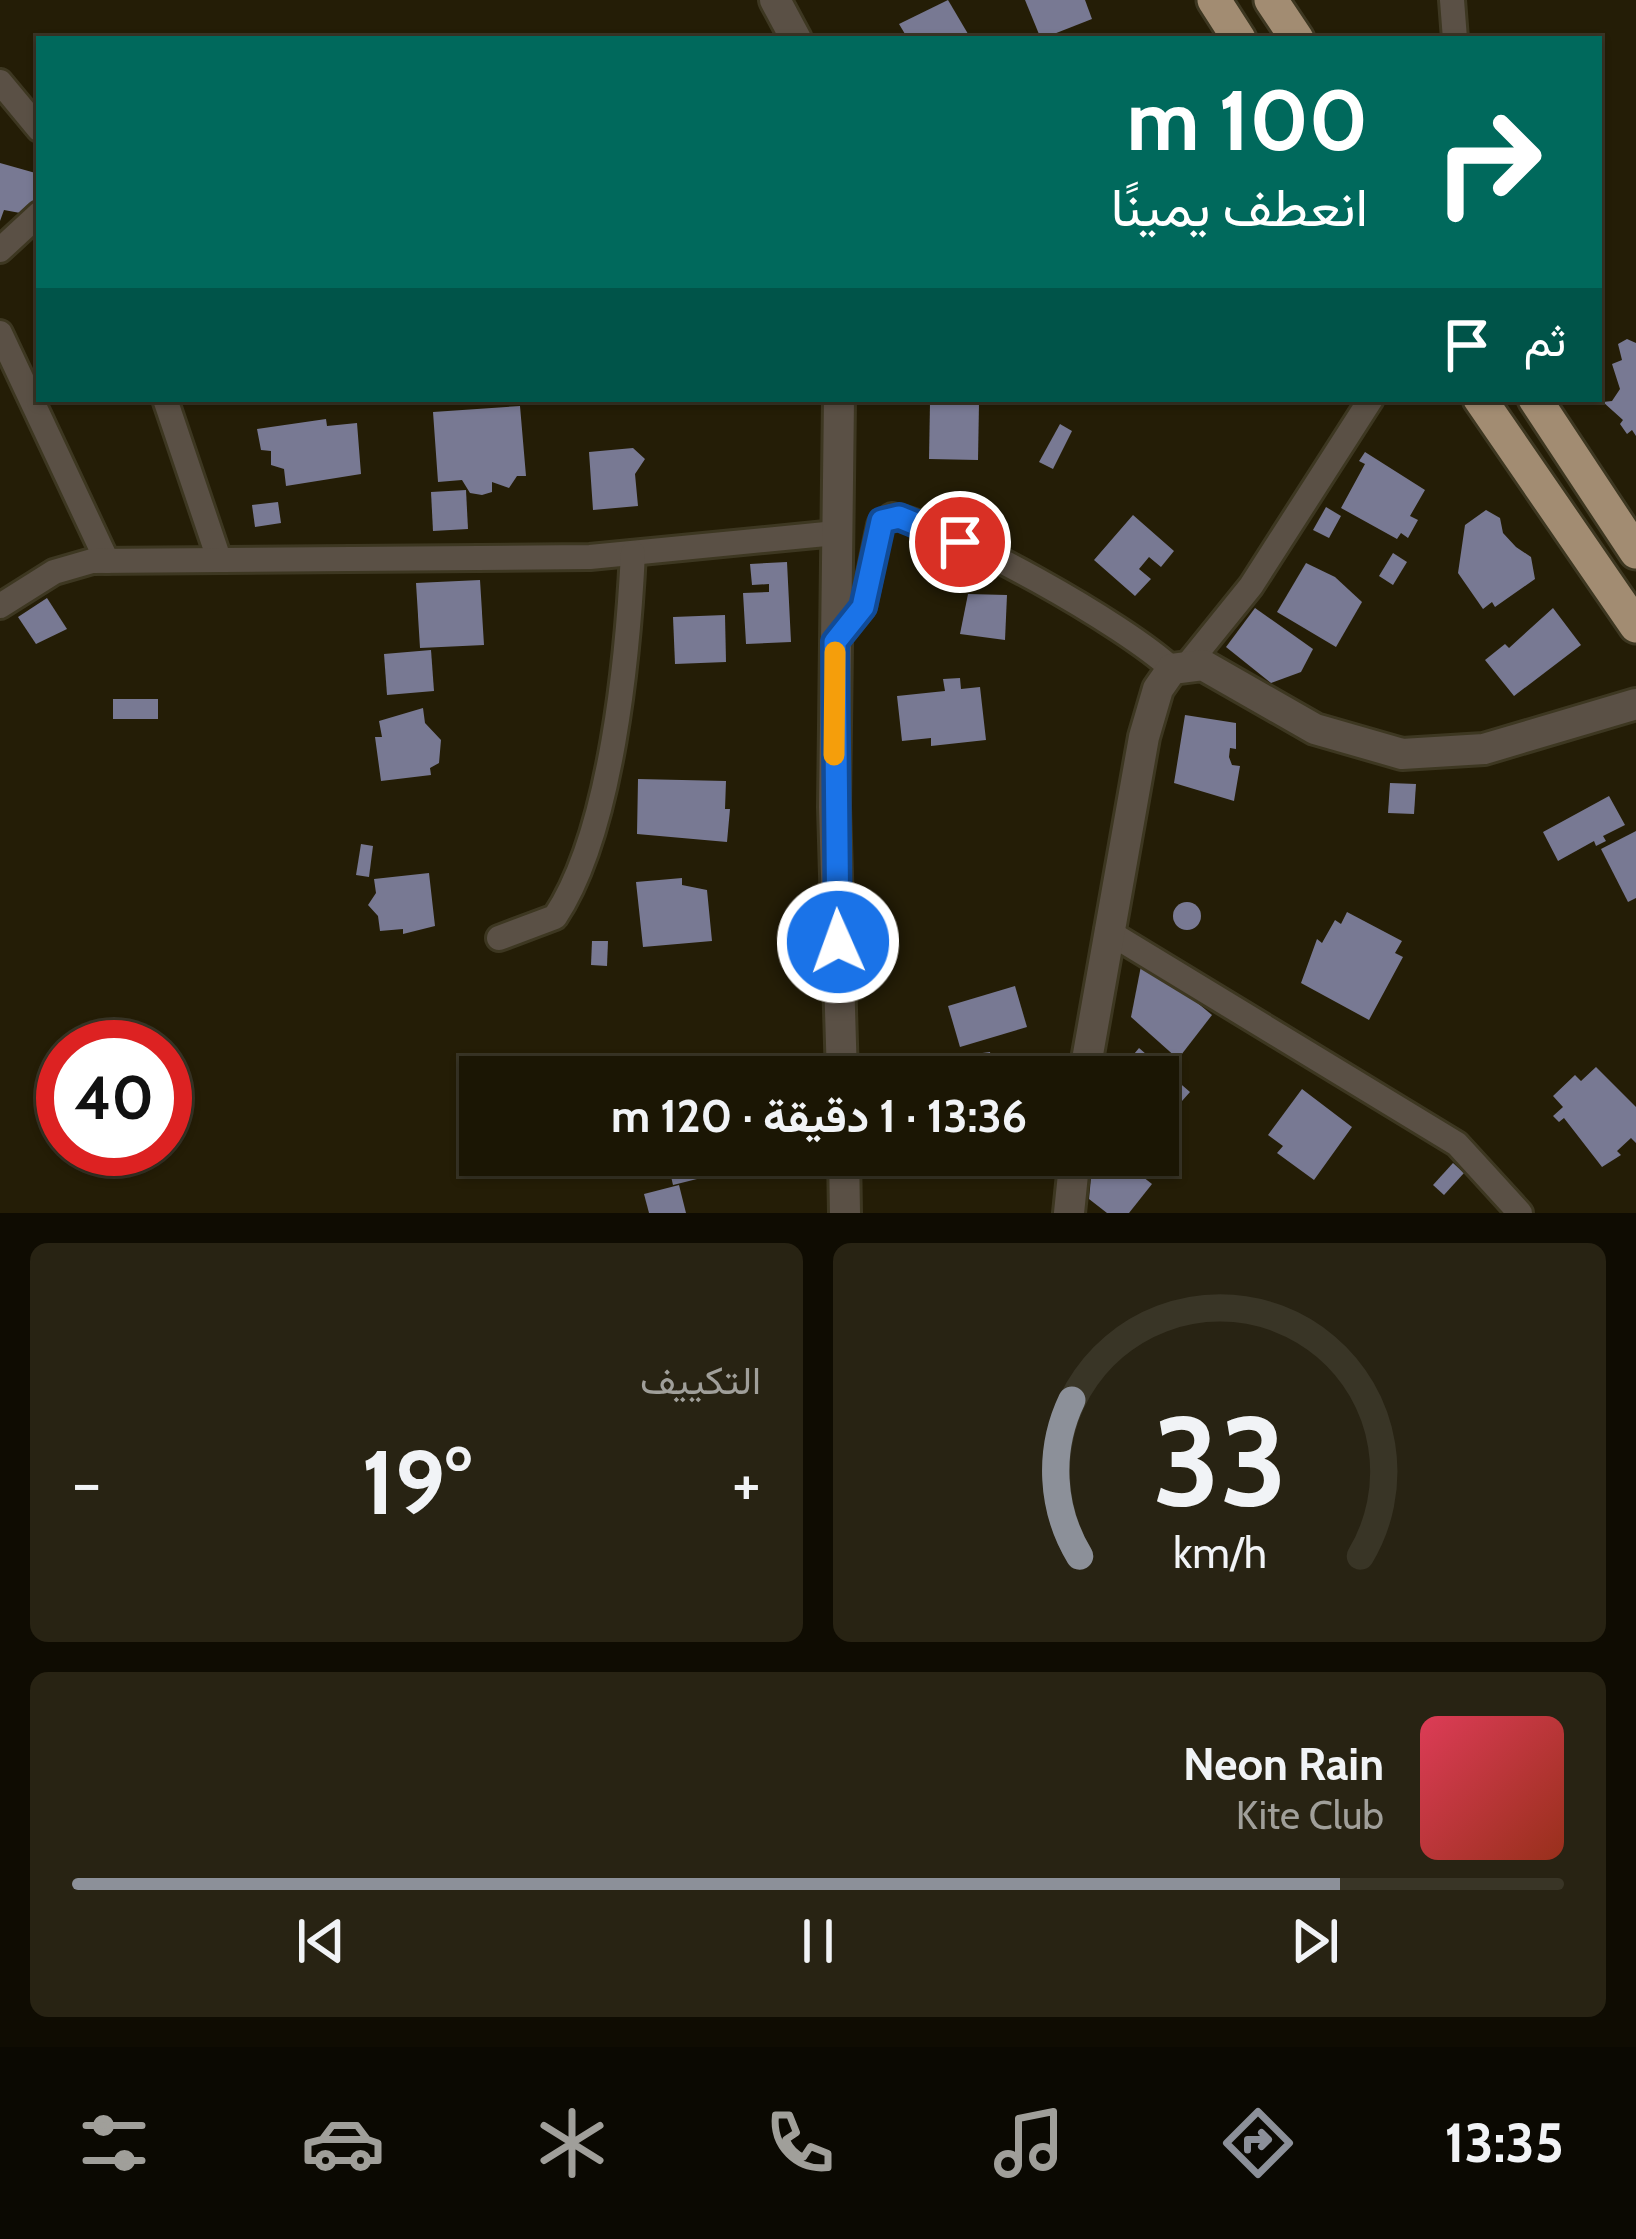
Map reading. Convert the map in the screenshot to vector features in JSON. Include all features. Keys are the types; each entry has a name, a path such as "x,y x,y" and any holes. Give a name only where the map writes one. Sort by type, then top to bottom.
{"highway":[{"path":"1214,0 1237,36"},
{"path":"1270,0 1296,36"},
{"path":"1482,402 1636,626"},
{"path":"1537,402 1636,552"}],"street":[{"path":"775,0 794,36"},
{"path":"1452,0 1455,36"},
{"path":"0,82 36,125"},
{"path":"0,250 36,217"},
{"path":"0,333 107,561"},
{"path":"166,402 219,559"},
{"path":"839,402 835,642 842,1056"},
{"path":"1087,1056 1150,711 1180,667 1251,586 1369,402"},
{"path":"835,642 863,607 880,525 892,516 960,542 1124,631 1180,667 1232,680 1315,729 1402,754 1484,749 1636,704"},
{"path":"0,606 71,564 633,553 836,533"},
{"path":"499,938 534,929 554,916 584,847 608,767 633,553"},
{"path":"1107,931 1457,1144 1520,1213"},
{"path":"844,1176 845,1213"},
{"path":"1075,1176 1076,1211"}],"building":[{"path":"948,0 969,36 906,36 899,24"},
{"path":"1025,0 1085,0 1092,19 1040,36"},
{"path":"0,163 36,173 31,215 4,210 0,221"},
{"path":"1627,339 1636,343 1636,436 1632,430 1627,434 1620,424 1623,420 1603,402 1612,401 1620,389 1612,364 1622,360 1618,344"},
{"path":"930,403 979,403 978,460 929,459"},
{"path":"520,406 526,476 517,476 509,488 492,482 492,492 482,495 470,493 462,480 438,482 433,412"},
{"path":"326,419 327,426 357,423 361,474 286,486 284,469 271,465 271,451 261,450 257,429"},
{"path":"1060,424 1072,431 1053,469 1039,462"},
{"path":"633,448 645,459 635,474 638,506 593,510 589,452"},
{"path":"1365,452 1425,490 1410,516 1418,520 1408,538 1401,533 1397,539 1341,508 1365,464 1359,461"},
{"path":"466,490 468,529 433,531 431,492"},
{"path":"278,502 281,523 255,527 252,505"},
{"path":"1326,507 1341,516 1329,538 1313,530"},
{"path":"1486,510 1500,518 1503,533 1531,557 1535,579 1495,607 1492,602 1483,609 1458,573 1465,525"},
{"path":"1133,515 1174,551 1161,567 1149,557 1139,569 1151,579 1135,596 1094,560"},
{"path":"1393,553 1407,562 1393,585 1379,576"},
{"path":"787,562 791,642 746,644 743,593 769,592 769,584 752,585 750,564"},
{"path":"1306,563 1335,577 1362,602 1336,647 1277,612"},
{"path":"480,580 484,645 420,648 416,583"},
{"path":"968,594 1007,595 1005,640 960,634"},
{"path":"47,598 67,629 36,644 18,617"},
{"path":"1255,608 1313,649 1301,672 1271,683 1226,647"},
{"path":"1553,608 1581,645 1514,696 1485,660 1505,644 1509,648"},
{"path":"725,615 726,662 675,664 673,617"},
{"path":"431,650 434,691 387,695 384,654"},
{"path":"960,678 961,689 980,687 986,740 931,746 931,738 902,741 897,696 945,691 943,679"},
{"path":"113,699 158,699 158,719 113,719"},
{"path":"423,708 425,723 441,740 439,763 430,768 431,775 381,781 375,737 382,737 379,721"},
{"path":"1185,715 1236,723 1236,749 1230,748 1229,757 1232,765 1240,766 1234,801 1174,783"},
{"path":"638,779 726,781 727,842 637,834"},
{"path":"1390,783 1416,784 1414,814 1388,813"},
{"path":"1609,796 1625,825 1603,836 1606,841 1596,846 1594,841 1558,861 1543,832"},
{"path":"1636,831 1636,898 1628,902 1601,849"},
{"path":"361,844 373,846 369,877 356,875"},
{"path":"429,873 435,926 403,934 403,929 380,931 378,916 368,905 376,893 374,879"},
{"path":"682,878 682,885 707,890 712,941 643,947 636,882"},
{"path":"1187,902 1197,906 1201,916 1197,926 1187,930 1177,926 1173,916 1177,906"},
{"path":"1347,912 1402,941 1395,953 1403,957 1369,1020 1301,983 1317,939 1322,943 1335,920 1341,924"},
{"path":"592,941 608,941 607,966 591,965"},
{"path":"1141,966 1170,980 1212,1015 1179,1058 1131,1017"},
{"path":"1015,986 1027,1027 960,1047 948,1006"},
{"path":"1596,1067 1636,1107 1636,1143 1631,1138 1617,1151 1621,1155 1602,1167 1564,1118 1559,1122 1553,1116 1563,1107 1553,1096 1575,1075 1581,1081"},
{"path":"1179,1083 1190,1092 1179,1104"},
{"path":"1302,1089 1352,1127 1314,1180 1277,1153 1283,1146 1268,1135"},
{"path":"1453,1163 1464,1173 1444,1195 1433,1185"},
{"path":"671,1176 709,1176 673,1185"},
{"path":"1091,1176 1142,1176 1152,1184 1129,1213 1107,1213 1089,1199"},
{"path":"679,1185 686,1213 649,1213 644,1194"}],"slow traffic":[{"path":"834,755 835,652"}],"route":[{"path":"838,942 835,642 863,607 882,521 899,517 960,542"}]}
